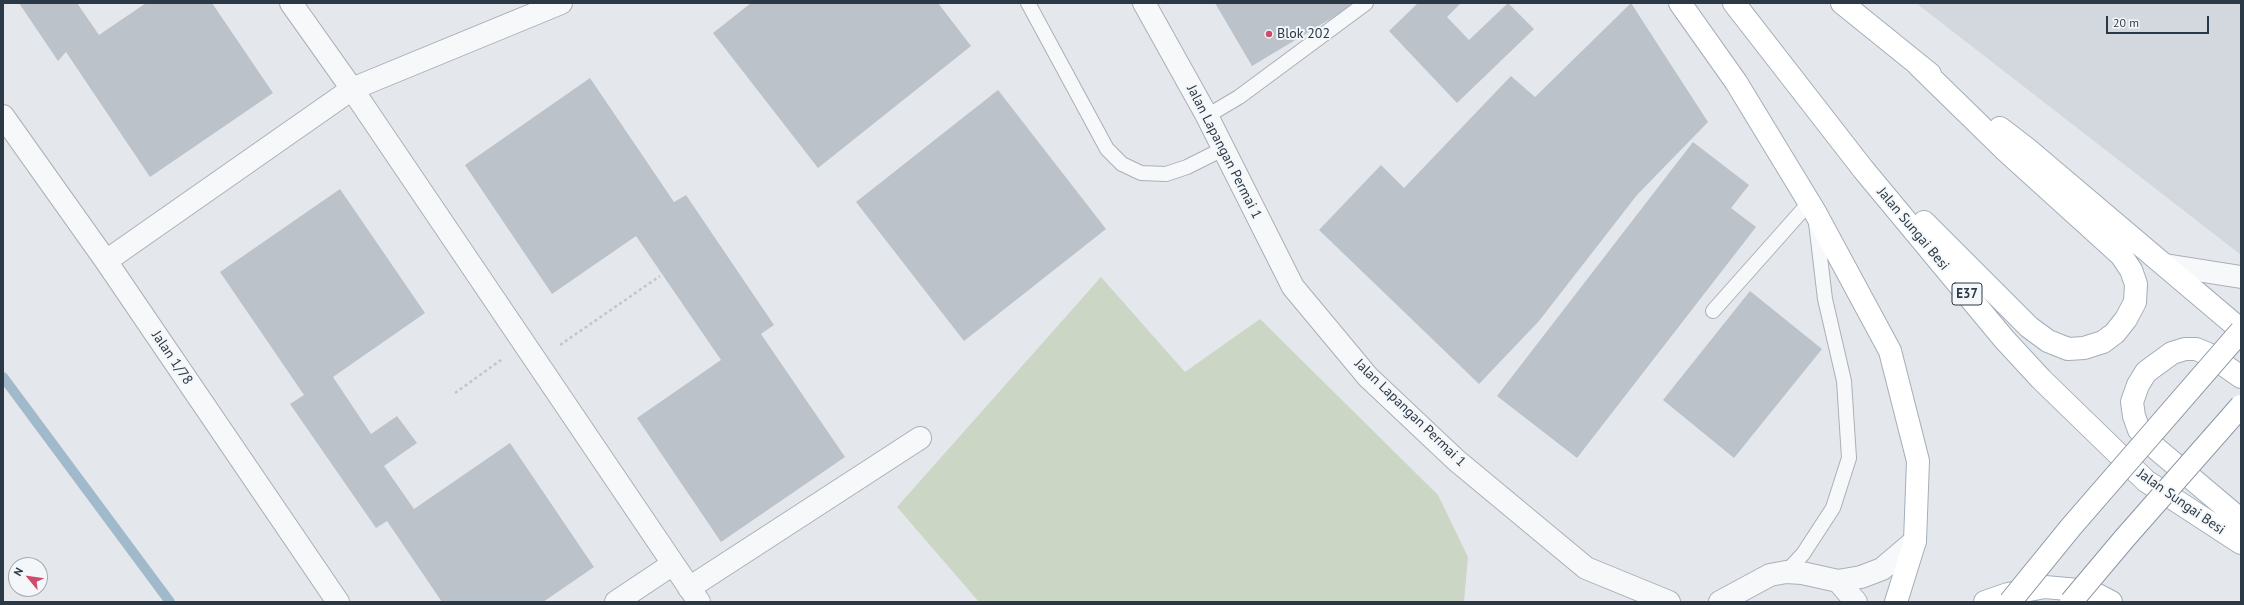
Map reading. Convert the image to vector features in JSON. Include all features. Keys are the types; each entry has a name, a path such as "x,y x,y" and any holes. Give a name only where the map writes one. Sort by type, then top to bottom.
{"main road":[{"path":"1680,3 1736,82 1812,208 1890,351 1918,461 1915,541 1896,602"},
{"name":"Jalan Sungai Besi","path":"1734,3 1830,127 1999,333 2041,379 2146,481 2241,543"},
{"path":"1842,3 1919,66 2026,148 2241,331 2071,527 2010,602"},
{"path":"1830,127 2029,327 2048,341 2068,349 2084,348 2104,342 2115,333 2126,319 2135,302 2136,284 2128,265 2121,255 2004,149 1919,66"},
{"path":"2241,377 2208,354 2196,349 2184,349 2172,353 2146,372 2138,385 2132,402 2134,416 2139,430 2152,445 2241,520"},
{"path":"2071,602 2124,538 2241,406"},
{"path":"1985,602 2008,594 2045,587 2090,591 2111,602"}],"street":[{"path":"291,3 352,89 694,595 920,438"},
{"path":"106,261 352,89 561,3"},
{"name":"Jalan Lapangan Permai 1","path":"1144,3 1207,116 1293,287 1368,377 1456,460 1586,568 1669,602"},
{"name":"Jalan 1/78","path":"3,116 106,261 338,602"},
{"path":"2164,265 2241,276"},
{"path":"1720,602 1770,575 1786,572 1802,573 1838,581 1861,577 1882,569 1915,541"},
{"path":"616,602 673,564"},
{"path":"1838,581 1856,602"}],"lane":[{"path":"1028,3 1107,148 1122,164 1141,173 1166,174 1187,167 1223,149"},
{"path":"1207,116 1239,97 1366,3"},
{"path":"1712,311 1812,208"},
{"path":"1786,572 1803,554 1833,508 1849,458 1844,381 1825,298 1812,208"}],"path":[{"path":"455,393 530,352 660,276"}],"shaded area":[{"path":"1916,3 2241,3 2241,255"}],"green space":[{"path":"1101,277 1185,372 1260,319 1438,495 1468,557 1464,602 979,602 897,507"}],"building":[{"path":"19,3 77,3 99,35 146,3 212,3 273,93 150,177 66,52 58,61"},
{"path":"751,3 938,3 971,46 818,168 713,33"},
{"name":"Blok 202","path":"1215,3 1357,3 1252,66"},
{"path":"1418,3 1461,3 1447,17 1469,40 1508,3 1534,29 1457,103 1389,31"},
{"path":"1631,3 1708,122 1637,195 1539,321 1479,384 1319,230 1381,165 1404,188 1511,76 1535,97"},
{"path":"590,78 674,202 686,195 774,325 761,334 845,457 721,542 637,418 721,360 636,236 552,294 465,165"},
{"path":"998,90 1106,229 964,341 856,202"},
{"path":"1693,142 1749,185 1731,208 1756,227 1577,458 1497,396"},
{"path":"340,189 425,313 333,377 371,434 397,416 417,443 384,466 414,509 510,443 594,567 543,602 442,602 387,521 376,528 290,404 304,395 220,272"},
{"path":"1750,291 1822,349 1734,458 1663,400"}],"waterway":[{"path":"3,377 170,602"}],"place":[{"name":"Blok 202","path":"1269,34"}]}
